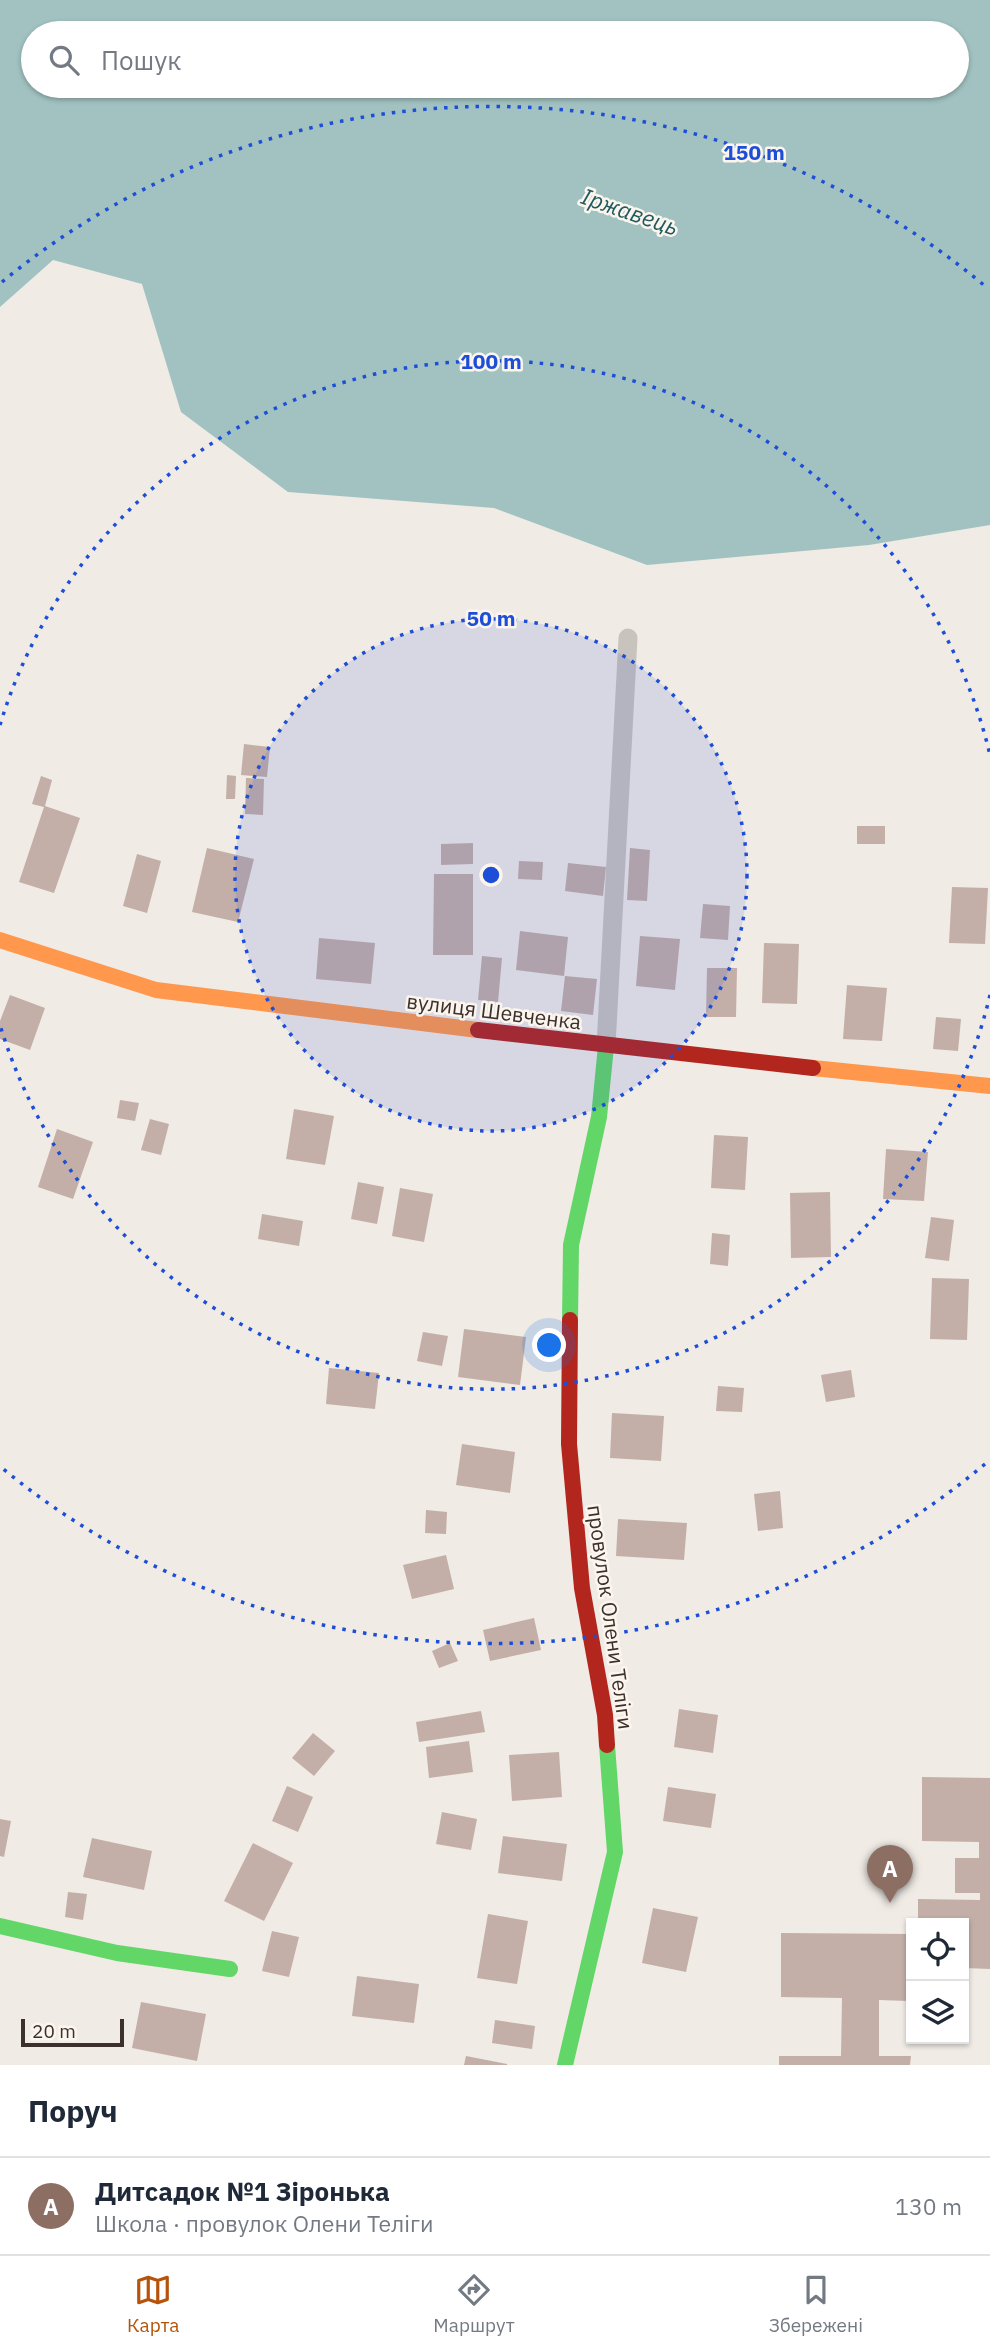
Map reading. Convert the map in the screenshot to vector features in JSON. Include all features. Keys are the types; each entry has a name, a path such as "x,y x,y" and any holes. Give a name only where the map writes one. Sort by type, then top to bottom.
{"street":[{"name":"вулиця Шевченка","path":"0,940 156,990 606,1046 990,1086"},
{"name":"провулок Олени Теліги","path":"565,2065 615,1852 605,1715 582,1588 569,1444 571,1245 598,1117 606,1046"},
{"path":"0,1926 117,1953 230,1969"}],"lane":[{"path":"606,1046 628,638"}],"water":[{"name":"Іржавець","path":"0,0 990,0 990,525 869,545 647,565 494,508 288,492 181,412 142,284 53,260 0,307"}],"building":[{"path":"244,744 270,747 267,777 241,775"},
{"path":"227,775 236,776 235,799 226,799"},
{"path":"41,776 52,780 45,806 80,818 54,893 19,882 44,807 32,804"},
{"path":"246,778 264,779 263,815 245,814"},
{"path":"857,826 885,826 885,844 857,844"},
{"path":"473,843 473,864 441,865 441,844"},
{"path":"207,848 254,859 238,922 192,912"},
{"path":"630,848 650,850 647,901 627,900"},
{"path":"137,854 161,861 147,913 123,906"},
{"path":"519,861 543,862 542,880 518,879"},
{"path":"568,863 606,867 603,896 565,891"},
{"path":"434,874 473,874 473,955 433,955"},
{"path":"952,887 988,888 985,944 949,943"},
{"path":"703,904 730,906 728,940 700,938"},
{"path":"520,931 568,937 564,976 516,970"},
{"path":"640,936 680,939 675,990 636,986"},
{"path":"319,938 375,943 371,984 316,979"},
{"path":"764,943 799,944 797,1004 762,1003"},
{"path":"482,956 502,958 498,1002 478,1000"},
{"path":"707,968 737,968 736,1017 706,1017"},
{"path":"565,976 597,979 593,1015 561,1011"},
{"path":"847,985 887,988 882,1041 843,1039"},
{"path":"10,995 45,1008 30,1050 0,1039 0,1021"},
{"path":"936,1017 961,1019 958,1051 933,1049"},
{"path":"120,1100 139,1103 135,1121 117,1118"},
{"path":"294,1109 334,1116 325,1165 286,1159"},
{"path":"150,1119 169,1124 161,1155 141,1150"},
{"path":"57,1129 93,1142 73,1199 38,1187"},
{"path":"714,1135 748,1137 745,1190 711,1188"},
{"path":"886,1149 928,1152 924,1201 883,1199"},
{"path":"358,1182 384,1187 377,1224 351,1219"},
{"path":"400,1188 433,1194 424,1242 392,1236"},
{"path":"830,1192 831,1257 791,1258 790,1193"},
{"path":"262,1214 303,1221 299,1246 258,1239"},
{"path":"931,1217 954,1220 949,1261 925,1258"},
{"path":"712,1233 730,1235 728,1266 710,1264"},
{"path":"932,1278 969,1279 967,1340 930,1339"},
{"path":"464,1329 526,1337 520,1385 458,1377"},
{"path":"423,1332 448,1336 442,1366 417,1361"},
{"path":"329,1368 379,1373 375,1409 326,1404"},
{"path":"851,1370 855,1397 826,1402 821,1375"},
{"path":"718,1386 744,1388 742,1412 716,1411"},
{"path":"612,1413 664,1416 661,1461 610,1458"},
{"path":"462,1444 515,1452 510,1493 456,1485"},
{"path":"780,1491 783,1528 758,1531 754,1494"},
{"path":"426,1510 447,1512 446,1534 425,1533"},
{"path":"618,1519 687,1523 684,1560 616,1556"},
{"path":"446,1555 454,1589 412,1599 403,1565"},
{"path":"534,1618 541,1650 490,1661 483,1630"},
{"path":"450,1643 458,1661 439,1668 432,1651"},
{"path":"679,1709 718,1715 713,1753 674,1747"},
{"path":"481,1711 485,1732 419,1742 416,1722"},
{"path":"313,1733 335,1751 314,1776 292,1758"},
{"path":"469,1741 473,1772 429,1778 426,1747"},
{"path":"559,1752 562,1797 512,1801 509,1755"},
{"path":"922,1777 990,1778 990,1969 969,1968 969,1918 918,1918 918,1899 980,1900 980,1893 955,1893 955,1858 979,1858 979,1842 922,1841"},
{"path":"287,1786 313,1797 298,1832 272,1821"},
{"path":"668,1787 716,1794 711,1828 663,1821"},
{"path":"442,1812 477,1819 471,1850 436,1844"},
{"path":"0,1819 11,1821 4,1857 0,1856"},
{"path":"503,1836 567,1844 562,1881 498,1873"},
{"path":"92,1838 152,1851 144,1890 83,1877"},
{"path":"253,1843 293,1863 264,1921 224,1901"},
{"path":"68,1892 87,1894 83,1920 65,1917"},
{"path":"653,1908 698,1917 686,1972 642,1963"},
{"path":"488,1914 528,1921 517,1984 477,1978"},
{"path":"272,1931 299,1937 289,1977 262,1971"},
{"path":"781,1933 906,1934 906,2001 879,2000 879,2056 911,2056 910,2065 779,2065 779,2056 841,2056 842,1998 781,1997"},
{"path":"357,1976 419,1984 414,2023 352,2016"},
{"path":"141,2002 206,2014 197,2061 132,2048"},
{"path":"495,2020 535,2026 532,2049 492,2043"},
{"path":"466,2056 507,2064 507,2065 464,2065"}],"traffic: fast":[{"path":"570,1320 571,1245 599,1117 606,1046"},
{"path":"565,2065 615,1852 607,1745"},
{"path":"0,1926 117,1953 230,1969"}],"traffic: slow":[{"path":"0,940 156,990 478,1030"},
{"path":"813,1068 990,1086"}],"traffic: jam":[{"path":"478,1030 813,1068"},
{"path":"570,1320 569,1444 582,1588 605,1715 607,1745"}],"place":[{"name":"Дитсадок №1 Зіронька","path":"890,1903"}]}
